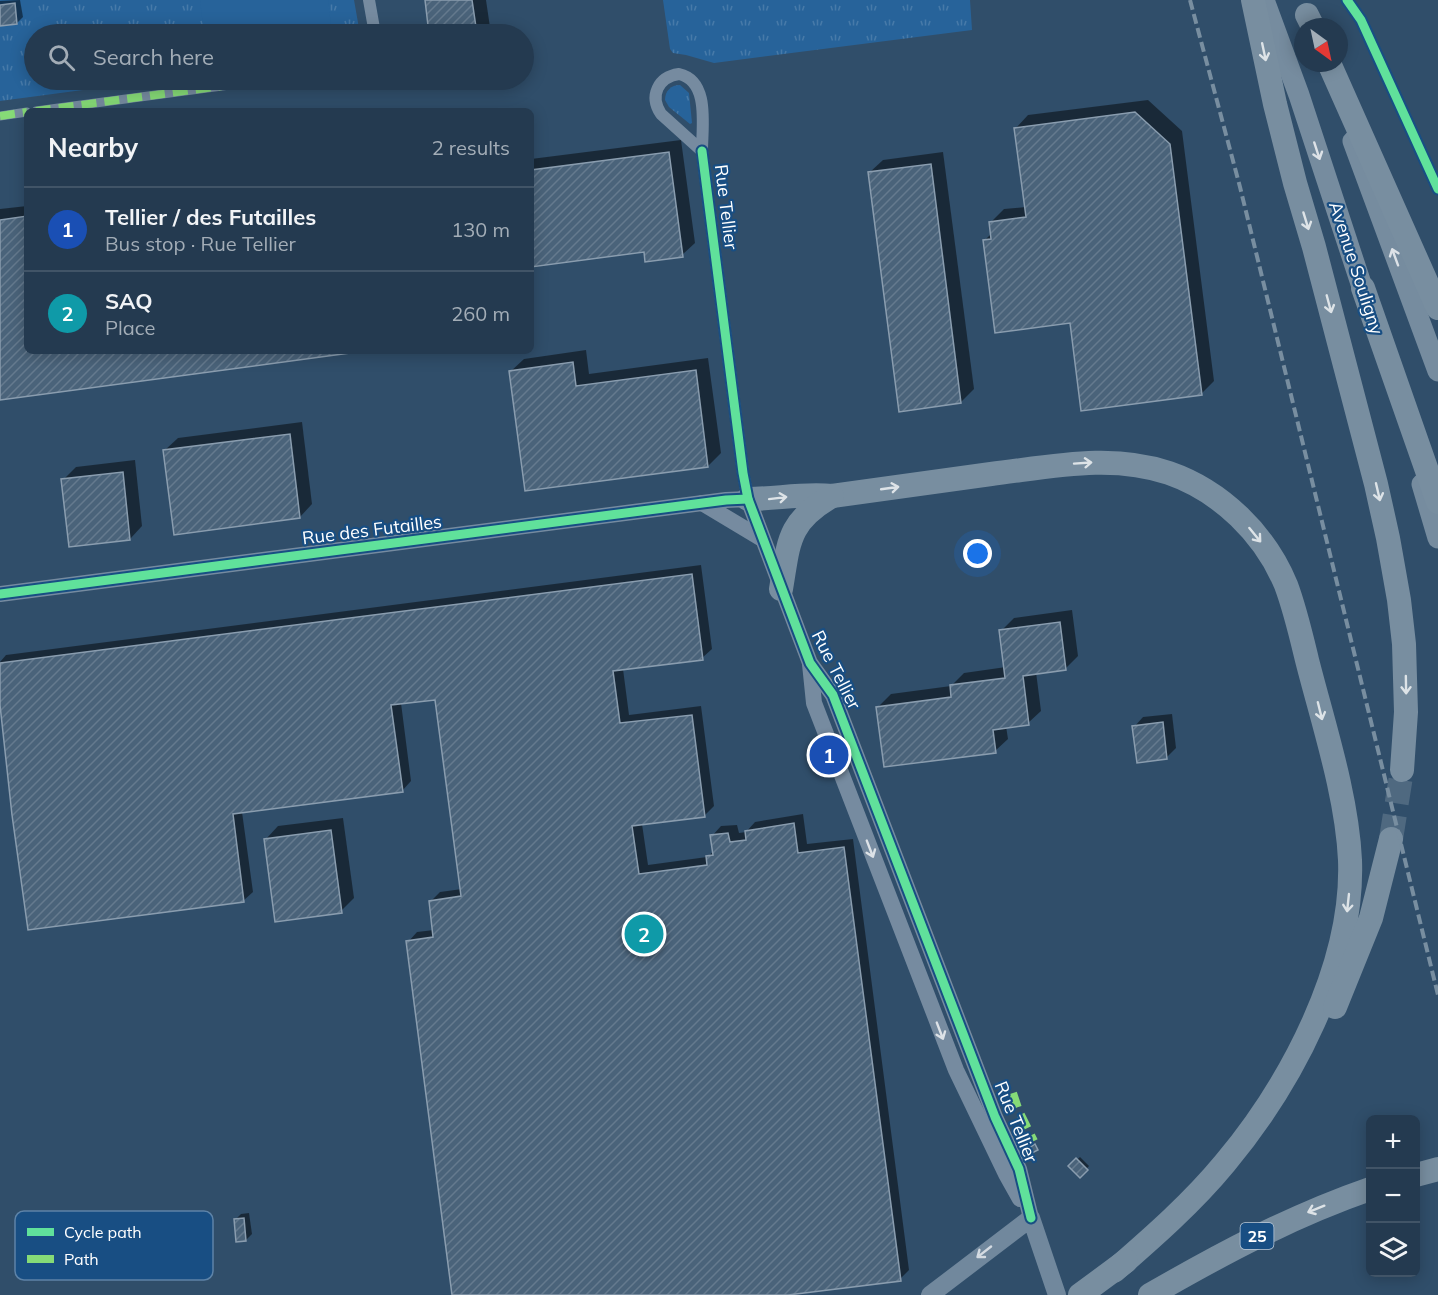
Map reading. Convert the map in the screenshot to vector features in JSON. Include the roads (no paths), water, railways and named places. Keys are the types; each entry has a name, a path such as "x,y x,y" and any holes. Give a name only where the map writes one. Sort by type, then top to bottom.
{"highway":[{"path":"1253,0 1275,104 1388,538 1400,600 1406,712 1402,770"},
{"name":"Avenue Souligny","path":"1264,0 1299,95 1364,288 1438,538"},
{"path":"1330,72 1411,302 1438,371"},
{"path":"1331,72 1438,308"},
{"path":"1364,288 1438,502"},
{"path":"748,499 809,494 832,496 1083,463 1118,462 1154,468 1204,489 1245,523 1258,537 1277,567 1292,601 1345,816 1350,879 1342,940 1327,987 1310,1026 1290,1066 1251,1128 1223,1166 1189,1202 1157,1234 1114,1271"},
{"path":"781,589 788,544 794,529 811,509 832,496"},
{"path":"1080,1295 1114,1271 1176,1220 1224,1172 1265,1122 1319,1038 1345,986 1371,918 1391,839"},
{"path":"1420,1174 1438,1169"},
{"name":"25","path":"1150,1295 1266,1231 1366,1191"}],"main road":[{"name":"Rue Tellier","path":"1031,1218 1057,1295"},
{"path":"930,1295 1031,1218"}],"street":[{"path":"369,0 373,24"},
{"name":"Rue Tellier","path":"702,151 657,107 655,99 659,84 672,75 686,76 697,85 700,91 702,151 748,499 810,663 833,695 995,1117 1018,1168 1031,1218"},
{"path":"58,108 192,90"},
{"path":"0,116 24,112"},
{"name":"Rue des Futailles","path":"0,594 702,503 748,499"},
{"path":"702,503 762,539"}],"tunnel":[{"path":"1391,839 1402,770"}],"railway":[{"path":"1190,0 1240,187 1438,995"}],"place":[{"name":"Tellier / des Futailles","path":"829,755"},
{"name":"SAQ","path":"644,934"}]}
